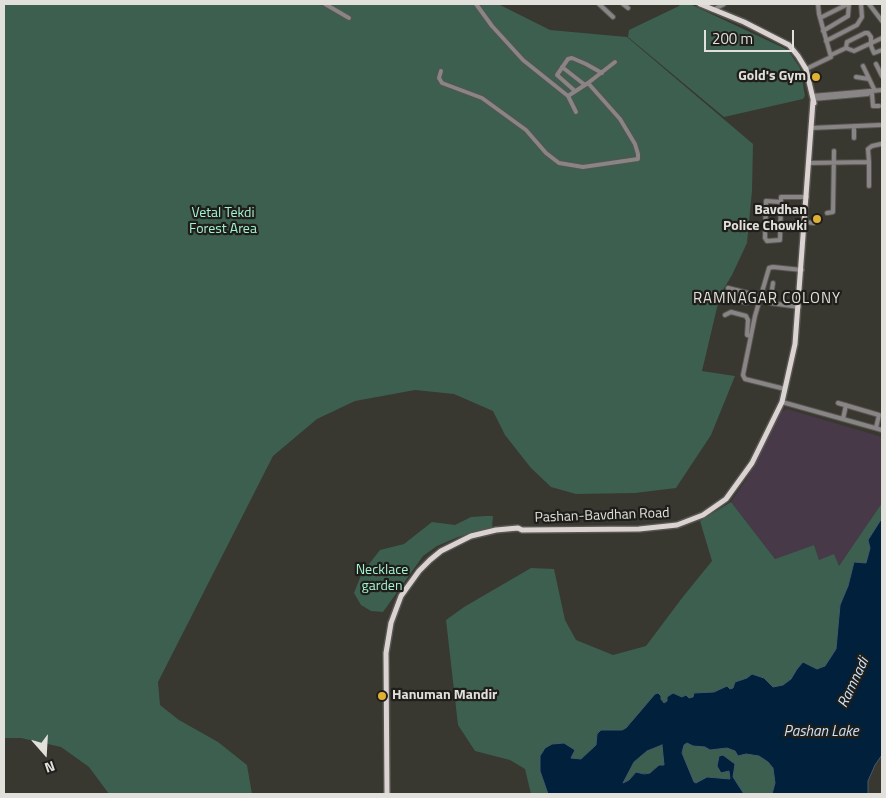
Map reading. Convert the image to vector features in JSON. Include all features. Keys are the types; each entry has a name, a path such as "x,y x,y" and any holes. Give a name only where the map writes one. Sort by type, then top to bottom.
{"main road":[{"path":"700,4 715,7 788,45 806,69"},
{"name":"Pashan-Bavdhan Road","path":"387,794 386,653 393,616 401,596 424,566 441,551 469,538 519,532 522,530 652,528 677,525 703,515 726,500 752,463 782,402 795,344 812,116 812,99 806,69"}],"street":[{"path":"325,4 349,18"},
{"path":"476,4 492,26 523,60 568,96 576,112"},
{"path":"599,4 613,17"},
{"path":"624,4 628,8"},
{"path":"715,7 724,4"},
{"path":"818,4 823,31 831,55"},
{"path":"820,18 847,4 848,16 823,31"},
{"path":"826,41 857,25 862,18 861,4"},
{"path":"869,4 882,21"},
{"path":"846,48 847,42 868,33 871,37 871,46 874,53 882,50"},
{"path":"846,48 854,52 882,38"},
{"path":"806,69 828,60 831,55 846,48"},
{"path":"575,91 558,77 557,73 568,59 571,58 586,64 602,73"},
{"path":"568,96 616,62"},
{"path":"876,64 882,76"},
{"path":"863,66 869,78 873,106 879,106"},
{"path":"441,71 438,78 442,83 482,98 526,130 546,153 559,163 583,167 638,159 635,144 620,119 586,84 562,67"},
{"path":"856,77 869,78"},
{"path":"812,99 882,92"},
{"path":"811,128 880,125"},
{"path":"854,126 854,138"},
{"path":"869,186 868,149 876,144 881,144"},
{"path":"827,213 833,212 834,152"},
{"path":"808,163 869,162"},
{"path":"781,202 766,201 765,238 767,241 781,239 781,202 781,197 807,197"},
{"path":"805,222 814,223"},
{"path":"785,389 744,377 760,296 770,268 802,270"},
{"path":"773,283 770,303 799,307"},
{"path":"728,288 760,296"},
{"path":"737,290 735,299 746,304 749,294"},
{"path":"725,315 731,312 747,318 747,335 751,336"},
{"path":"782,402 882,430"},
{"path":"838,403 879,415 876,428"},
{"path":"842,419 846,405"}],"shaded area":[{"path":"787,409 882,437 882,503 839,566 819,560 814,545 775,559 731,502 747,478 781,412"}],"green space":[{"name":"Vetal Tekdi Forest Area","path":"4,4 498,4 550,30 627,37 753,144 752,191 747,243 720,295 702,371 735,376 711,435 676,488 635,493 576,494 551,487 531,468 505,435 493,411 454,394 415,390 355,401 317,419 273,456 158,682 160,705 179,720 218,742 247,765 252,794 109,794 89,767 61,747 21,738 4,738"},
{"path":"680,4 690,4 788,50 800,68 805,96 803,99 724,117 628,37 629,30"},
{"path":"731,502 775,559 814,545 819,560 834,554 839,566 882,503 882,518 868,540 870,548 866,563 854,562 848,586 840,605 836,649 825,666 817,669 797,669 792,679 783,685 773,687 764,678 752,674 735,682 733,688 730,689 727,687 714,692 694,693 693,697 689,698 673,693 667,697 667,701 664,703 661,699 653,697 626,728 622,730 601,730 597,733 596,745 581,759 571,758 540,771 548,794 531,794 525,769 510,760 475,751 458,725 446,620 464,607 531,568 554,569 565,620 576,640 613,655 646,646 712,561 700,521"},
{"name":"Necklace garden","path":"493,516 492,528 458,537 437,546 423,556 383,612 371,611 361,605 354,593 362,573 380,550 404,544 432,522 455,525 471,517"},
{"path":"685,743 705,747 710,750 727,748 735,751 738,756 746,754 759,756 773,768 775,783 772,794 744,794 733,777 735,764 723,755 721,755 725,771 730,773 730,779 709,777 696,783 694,782 682,751"},
{"path":"662,745 664,765 655,768 650,773 639,773 622,784 634,762 647,751"}],"water":[{"name":"Pashan Lake","path":"882,518 882,755 868,781 868,794 772,794 775,783 773,768 759,756 746,754 738,756 735,751 727,748 710,750 687,743 684,745 682,753 694,782 696,783 707,777 730,779 729,771 721,773 717,766 719,756 723,755 735,764 733,777 744,794 548,794 540,771 540,756 545,748 552,744 564,743 575,750 571,758 581,759 596,745 597,734 601,730 622,730 626,728 655,694 658,693 661,696 664,703 667,701 667,697 673,693 682,697 686,695 689,698 693,697 694,693 714,692 727,686 730,689 733,688 735,682 752,674 764,678 773,687 783,685 791,679 803,662 817,669 825,666 836,649 840,605 848,586 854,562 866,563 870,548 868,540","holes":["662,745 664,765 659,765 650,773 636,772 629,780 623,783 634,762 647,751"]}],"place":[{"name":"Gold's Gym","path":"816,77"},
{"name":"Bavdhan Police Chowki","path":"817,219"},
{"name":"Hanuman Mandir","path":"382,696"}],"district":[{"name":"RAMNAGAR COLONY","path":"767,299"}],"water label":[{"name":"Ramnadi","path":"854,683"}]}
